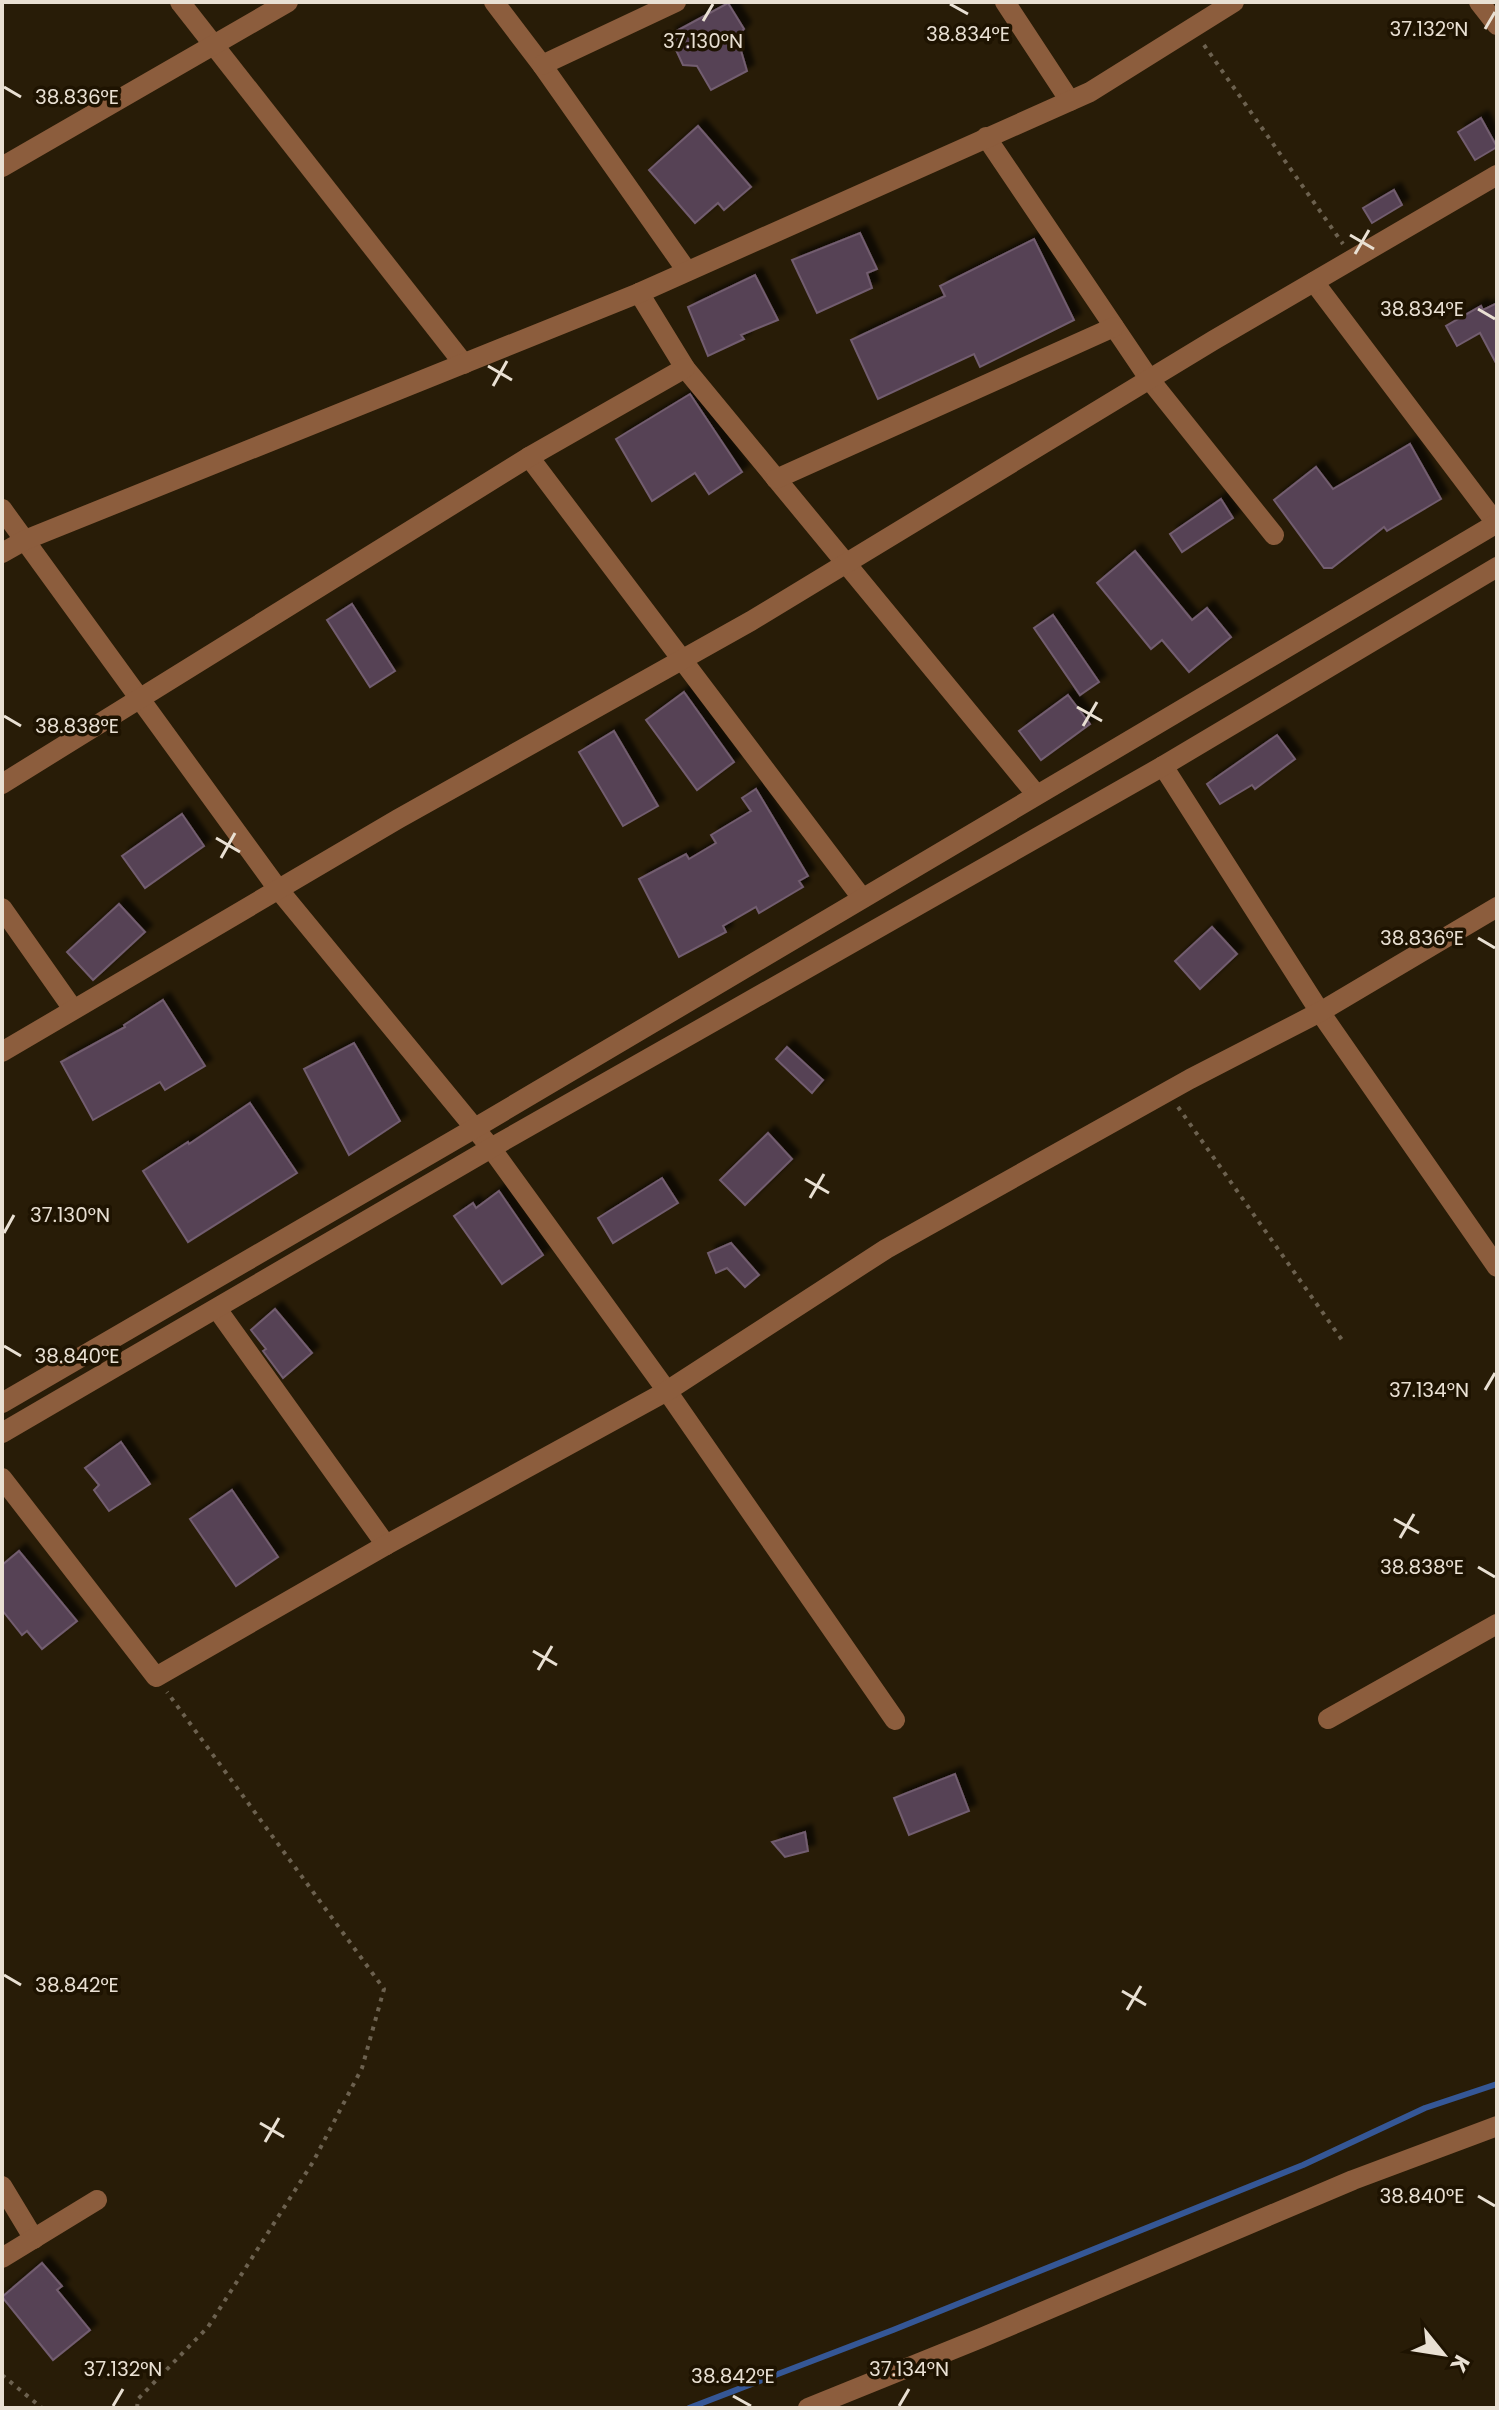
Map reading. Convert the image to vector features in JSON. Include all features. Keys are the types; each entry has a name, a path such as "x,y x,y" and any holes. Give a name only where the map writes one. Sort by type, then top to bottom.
{"street":[{"path":"180,2 464,364"},
{"path":"2,167 288,2"},
{"path":"494,2 687,271"},
{"path":"542,65 676,2"},
{"path":"1005,2 1070,101"},
{"path":"2,553 25,540 639,293 1070,101 1090,92 1234,2"},
{"path":"1479,2 1497,25"},
{"path":"986,137 1150,380 1274,535"},
{"path":"2,1052 278,889 846,564 1497,175"},
{"path":"2,1403 475,1128 1497,523 1314,282"},
{"path":"639,293 685,368 1036,794"},
{"path":"776,479 1114,327"},
{"path":"2,784 529,457 685,368"},
{"path":"529,457 862,898"},
{"path":"2,509 278,889 491,1148 667,1391 895,1720"},
{"path":"2,1433 491,1148 1494,576"},
{"path":"1163,766 1320,1012 1497,1267"},
{"path":"2,1478 156,1677 386,1545 667,1391 886,1249 1167,1092 1320,1012 1497,907"},
{"path":"2,908 73,1009"},
{"path":"217,1309 386,1545"},
{"path":"1328,1719 1497,1624"},
{"path":"808,2408 1353,2180 1497,2126"},
{"path":"2,2186 34,2239"},
{"path":"2,2258 97,2200"}],"path":[{"path":"1192,28 1353,259"},
{"path":"1167,1092 1342,1340"},
{"path":"137,2408 138,2399 208,2327 313,2162 362,2068 384,1989 156,1677"},
{"path":"2,2375 42,2408"}],"building":[{"path":"728,3 744,29 737,37 747,71 711,90 697,66 683,65 669,35"},
{"path":"1481,118 1497,147 1475,160 1458,132"},
{"path":"698,126 751,187 724,210 718,203 695,223 649,170"},
{"path":"1394,190 1402,205 1372,223 1363,208"},
{"path":"860,233 877,269 867,273 872,288 817,313 792,260"},
{"path":"1034,239 1074,320 980,367 974,354 878,399 851,340 945,296 940,286"},
{"path":"755,275 778,320 741,335 744,339 708,356 688,307"},
{"path":"1497,303 1497,365 1480,333 1457,346 1446,326 1481,306 1483,310"},
{"path":"690,394 742,472 709,494 695,473 652,501 616,439"},
{"path":"1410,444 1441,499 1387,531 1384,527 1332,568 1324,568 1274,500 1316,467 1333,489"},
{"path":"1221,499 1233,518 1182,552 1170,534"},
{"path":"1135,551 1192,620 1207,608 1231,637 1189,672 1162,640 1151,649 1097,583"},
{"path":"352,604 395,671 370,687 327,620"},
{"path":"1053,615 1099,682 1080,695 1034,628"},
{"path":"684,692 734,762 697,790 646,720"},
{"path":"1068,695 1090,724 1041,760 1019,731"},
{"path":"614,731 658,806 623,826 579,752"},
{"path":"1277,735 1295,759 1255,789 1252,785 1220,804 1207,784"},
{"path":"756,789 808,876 799,881 803,887 759,913 756,907 723,926 726,932 679,957 639,879 686,854 689,859 716,843 711,835 751,811 742,798"},
{"path":"182,814 204,846 145,888 122,856"},
{"path":"119,904 145,932 93,980 67,952"},
{"path":"1212,927 1237,954 1200,989 1175,961"},
{"path":"163,1000 205,1066 165,1090 160,1082 93,1120 61,1062 125,1027"},
{"path":"354,1043 400,1121 349,1155 304,1069"},
{"path":"787,1047 823,1080 812,1093 776,1059"},
{"path":"250,1103 297,1173 188,1242 143,1171"},
{"path":"768,1133 792,1159 745,1205 720,1180"},
{"path":"662,1178 678,1203 613,1243 598,1218"},
{"path":"499,1191 543,1255 502,1284 454,1216 473,1203 476,1208"},
{"path":"731,1243 759,1275 745,1287 727,1268 716,1273 708,1253"},
{"path":"275,1309 312,1353 283,1378 251,1330"},
{"path":"121,1442 150,1484 109,1511 94,1490 99,1485 85,1468"},
{"path":"232,1490 278,1557 236,1586 190,1519"},
{"path":"19,1551 77,1621 42,1649 27,1631 22,1635 2,1610 2,1565"},
{"path":"955,1774 969,1811 909,1835 894,1798"},
{"path":"805,1832 808,1851 785,1857 772,1842"},
{"path":"42,2263 62,2286 57,2290 90,2330 53,2360 2,2297"}],"waterway":[{"path":"689,2408 893,2330 1303,2165 1425,2108 1497,2084"}]}
